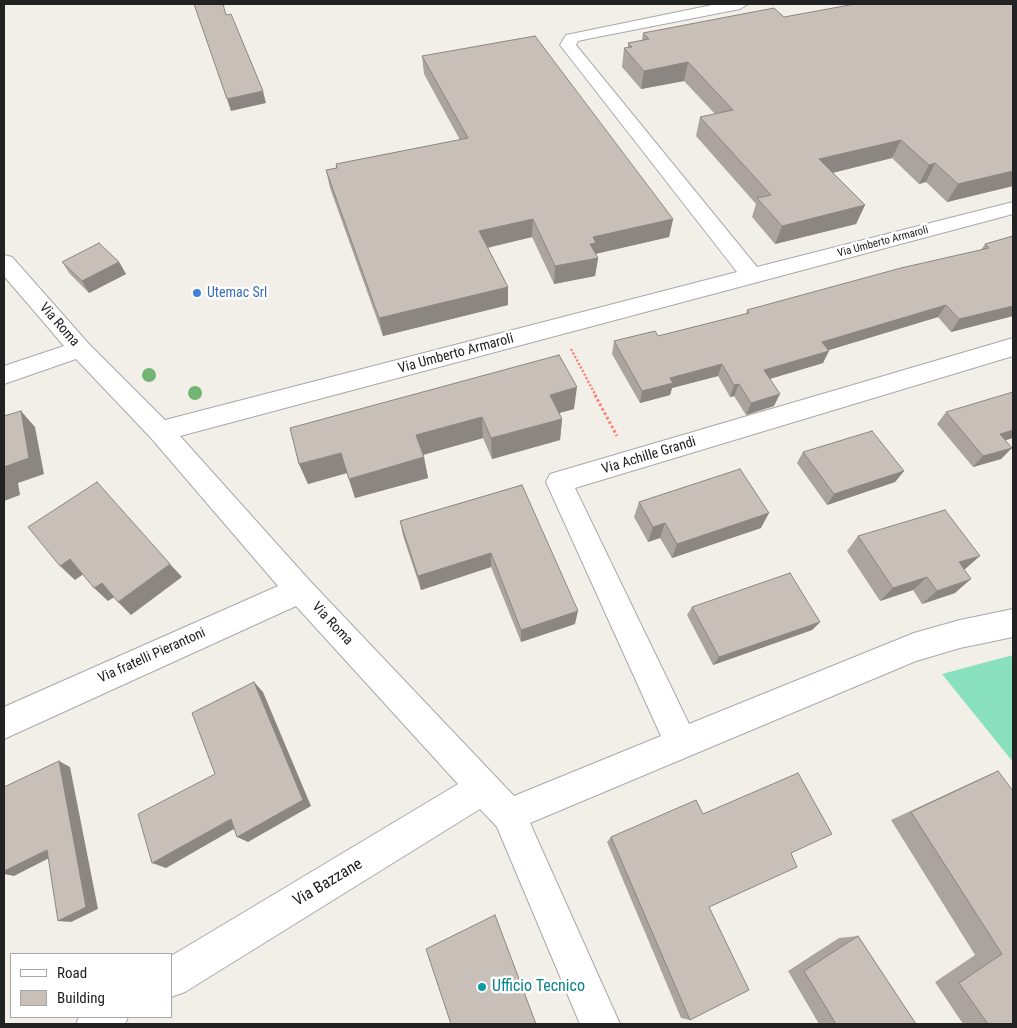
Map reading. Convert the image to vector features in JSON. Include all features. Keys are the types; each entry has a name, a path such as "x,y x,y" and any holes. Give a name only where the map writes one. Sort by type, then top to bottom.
{"street":[{"path":"740,4 591,33 572,38 568,45 752,276"},
{"name":"Via Umberto Armaroli","path":"160,431 1013,208"},
{"name":"Via Roma","path":"4,262 80,349 160,431 300,590 509,815 600,1024"},
{"name":"Via Achille Grandi","path":"681,742 559,482 1013,347"},
{"path":"4,375 80,349"},
{"name":"Via fratelli Pierantoni","path":"4,722 300,590"},
{"path":"509,815 681,742 914,647 960,634 1013,623"},
{"name":"Via Bazzane","path":"172,977 485,787"}],"path":[{"path":"558,327 631,461"}],"green space":[{"path":"1013,655 1013,762 942,674"}],"building":[{"path":"194,4 223,4 226,15 231,14 263,91 227,99"},
{"path":"855,4 1013,4 1013,171 958,184 935,163 929,165 901,140 819,159 865,205 782,226 757,198 771,195 700,117 733,110 688,62 644,71 624,48 632,47 628,43 649,39 643,33 774,8 784,17"},
{"path":"535,36 673,219 593,237 596,243 590,244 598,258 555,266 533,219 479,231 508,287 379,318 326,170 337,168 336,164 468,138 422,56"},
{"path":"1013,236 1013,306 959,319 946,305 822,342 829,351 764,370 780,394 751,403 739,384 734,385 722,364 670,378 673,383 642,391 614,341 655,331 658,336 749,313 747,310 901,268 989,248 985,244"},
{"path":"99,243 119,262 82,281 62,262"},
{"path":"559,355 577,387 550,395 562,419 491,438 482,417 416,435 424,457 349,479 341,453 299,464 290,428"},
{"path":"1013,392 1013,430 1000,434 1012,448 983,456 946,412"},
{"path":"21,411 29,458 4,467 4,416"},
{"path":"872,431 904,471 834,494 803,452"},
{"path":"740,469 769,513 677,544 665,523 653,527 639,502"},
{"path":"97,482 170,564 118,602 102,583 94,588 70,559 60,566 28,527"},
{"path":"522,485 578,611 521,630 491,553 418,576 400,521"},
{"path":"945,510 980,556 959,562 971,579 937,591 927,577 893,588 858,536"},
{"path":"790,573 820,622 719,657 692,607"},
{"path":"254,682 303,800 237,837 231,819 152,863 138,814 215,774 192,713"},
{"path":"59,761 86,907 58,921 47,850 4,871 4,787"},
{"path":"998,771 1013,791 1013,1024 988,1024 959,983 1002,954 911,812"},
{"path":"798,773 832,834 791,853 797,867 709,907 749,990 690,1020 611,837 696,800 703,814"},
{"name":"Ufficio Tecnico","path":"495,915 536,1024 451,1024 426,949"},
{"path":"858,936 916,1024 836,1024 804,971"}],"place":[{"name":"Utemac Srl","path":"197,293"},
{"name":"Ufficio Tecnico","path":"482,987"}]}
